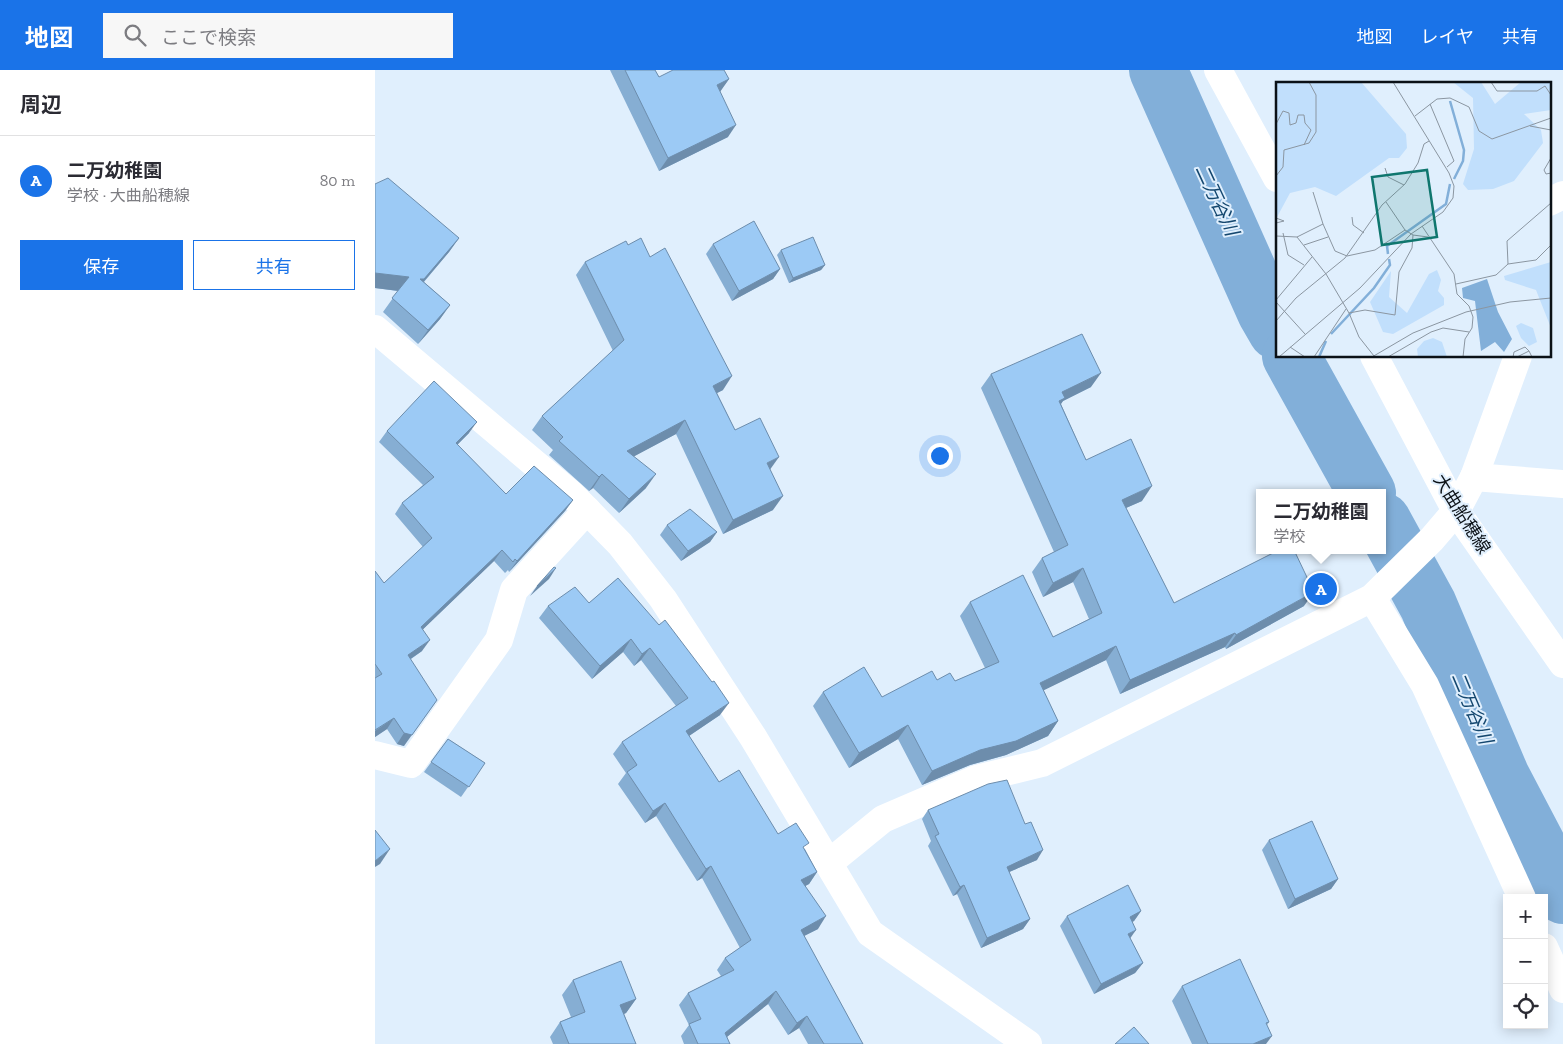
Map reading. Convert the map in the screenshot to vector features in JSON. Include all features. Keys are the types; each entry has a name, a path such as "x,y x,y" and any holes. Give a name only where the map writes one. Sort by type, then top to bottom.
{"street":[{"path":"1217,70 1276,176"},
{"path":"1551,201 1563,195"},
{"path":"375,330 572,495 620,544 663,599 753,738 870,933 1028,1044"},
{"name":"大曲船穂線","path":"1375,358 1456,511 1563,664"},
{"path":"829,864 883,819 976,780 1042,763 1372,598 1432,539 1456,511 1474,477 1517,358"},
{"path":"1474,477 1563,484"},
{"path":"375,754 411,764 499,640 514,590 587,510"},
{"path":"1372,598 1425,685 1520,894"},
{"path":"1548,956 1563,989"}],"building":[{"path":"625,70 655,70 659,77 673,70 724,70 729,79 717,85 736,125 668,158"},
{"path":"388,178 459,238 424,279 420,279 450,305 428,330 392,298 409,277 375,273 375,184"},
{"path":"754,221 780,269 739,291 713,244"},
{"path":"813,237 825,265 793,278 781,250"},
{"path":"641,238 650,257 665,248 732,376 713,386 735,430 760,418 779,457 767,463 783,496 733,520 685,420 627,451 656,474 629,499 602,474 599,477 559,441 563,437 542,416 624,340 585,262 626,241 628,245"},
{"path":"1082,334 1101,373 1062,392 1065,398 1059,401 1086,460 1131,439 1152,486 1122,500 1174,603 1271,554 1296,554 1314,592 1236,635 1235,633 1130,680 1116,646 1040,683 1058,721 1016,741 980,750 932,771 908,725 859,753 823,692 864,667 882,697 932,671 937,680 950,673 955,681 999,662 970,602 1023,575 1053,637 1102,613 1083,568 1053,583 1042,558 1068,545 991,374"},
{"path":"434,381 477,422 456,443 506,494 534,466 573,500 517,561 515,559 513,562 502,550 421,627 430,640 408,655 437,700 412,735 404,733 394,718 375,730 375,678 382,674 375,664 375,571 384,583 432,538 402,503 434,477 387,431"},
{"path":"690,509 717,532 688,551 667,525"},
{"path":"554,567 556,568 537,586"},
{"path":"618,578 659,625 665,620 712,682 714,681 729,703 686,731 719,782 739,770 778,834 796,823 809,843 803,847 817,872 801,880 826,916 801,930 863,1044 824,1044 807,1016 797,1023 776,991 725,1033 730,1044 698,1044 689,1024 701,1019 688,993 734,970 725,958 751,940 711,866 706,869 665,803 653,811 627,772 637,765 622,742 688,698 650,648 642,654 631,639 600,666 548,606 575,587 589,603"},
{"path":"448,739 485,763 469,787 431,762"},
{"path":"1007,780 1025,824 1031,822 1043,850 1007,867 1030,919 987,938 964,885 960,887 935,836 939,834 928,810 988,784"},
{"path":"1312,821 1338,879 1295,899 1269,840"},
{"path":"375,830 390,849 375,861"},
{"path":"1128,885 1141,911 1130,917 1136,930 1128,934 1143,963 1101,984 1067,916"},
{"path":"1240,959 1269,1022 1266,1023 1272,1036 1253,1044 1208,1044 1182,986"},
{"path":"621,961 636,999 620,1005 636,1044 569,1044 560,1022 585,1012 573,980"},
{"path":"1134,1027 1149,1044 1115,1044"}],"waterway":[{"name":"二万谷川","path":"1158,70 1266,312 1276,329"},
{"name":"二万谷川","path":"1292,358 1365,489"},
{"name":"二万谷川","path":"1386,528 1428,605 1501,777 1563,895"}],"place":[{"name":"二万幼稚園","path":"1321,589"}]}
